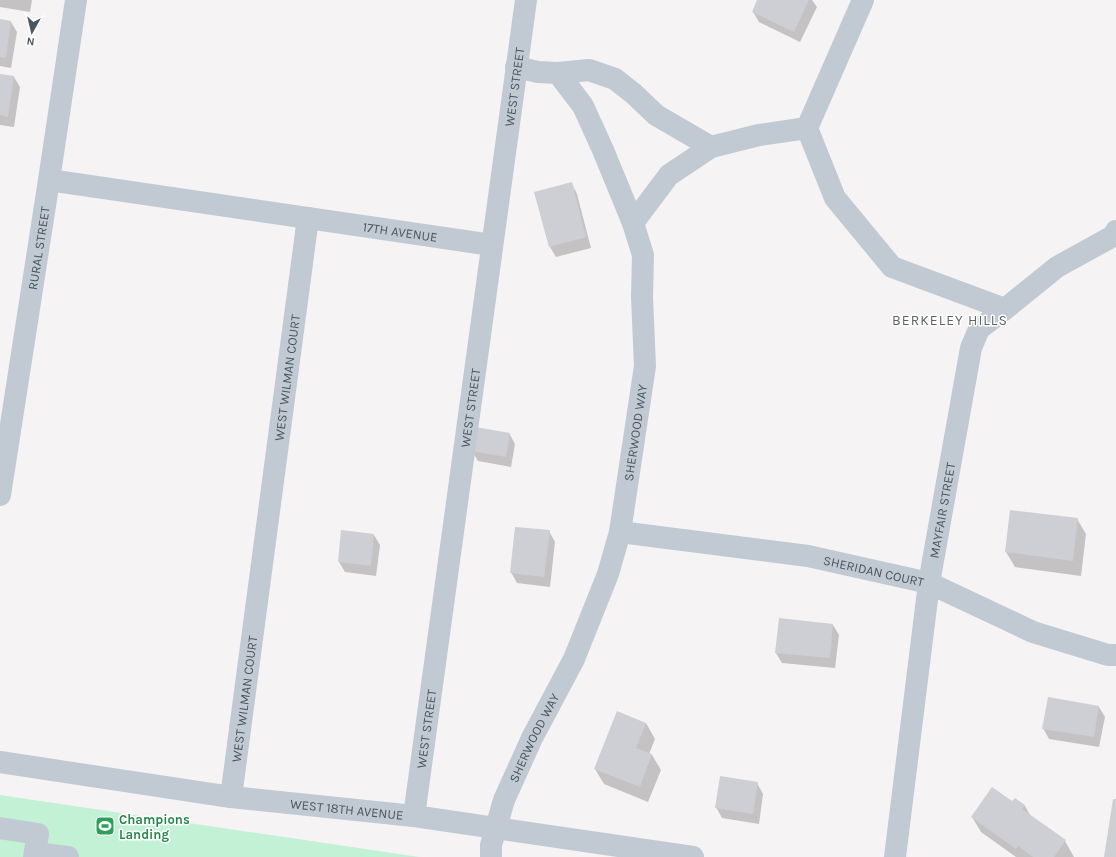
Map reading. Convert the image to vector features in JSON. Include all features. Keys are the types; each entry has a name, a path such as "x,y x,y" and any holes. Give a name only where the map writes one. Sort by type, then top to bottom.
{"street":[{"name":"RURAL STREET","path":"0,496 50,180 76,0"},
{"name":"WEST STREET","path":"414,816 526,0"},
{"path":"863,0 807,128 835,198 892,267 1005,309"},
{"path":"516,67 538,72 558,73 589,70 614,79 634,94 656,115 711,147"},
{"name":"SHERWOOD WAY","path":"491,857 491,845 504,800 532,738 574,659 608,574 620,532 645,366 642,297 644,255 633,223 583,106 558,73"},
{"path":"633,223 669,175 711,147 759,135 807,128"},
{"path":"50,180 308,218"},
{"name":"17TH AVENUE","path":"308,218 492,245"},
{"name":"WEST WILMAN COURT","path":"232,797 308,218"},
{"name":"MAYFAIR STREET","path":"895,857 930,584 971,348 979,329 1057,267 1115,235"},
{"name":"SHERIDAN COURT","path":"620,532 808,556 930,584 1033,632 1116,655"},
{"name":"WEST 18TH AVENUE","path":"0,762 232,797 414,816 693,857"},
{"path":"0,828 38,834 35,855 68,857"}],"green space":[{"name":"Champions Landing","path":"0,795 419,857 0,857"}],"building":[{"path":"757,0 809,0 794,32 752,12"},
{"path":"0,19 11,21 6,58 0,57"},
{"path":"0,74 14,76 8,117 0,115"},
{"path":"572,182 586,237 549,247 534,192"},
{"path":"475,427 510,433 506,457 471,451"},
{"path":"1010,510 1078,518 1073,561 1005,552"},
{"path":"515,527 550,530 544,577 510,573"},
{"path":"341,530 374,534 371,566 338,562"},
{"path":"779,618 833,624 830,658 775,653"},
{"path":"1048,697 1099,706 1094,737 1042,729"},
{"path":"617,711 646,723 636,748 652,754 640,787 594,769"},
{"path":"720,776 758,782 753,814 715,808"},
{"path":"992,787 1012,801 1015,798 1025,805 1022,809 1066,840 1054,857 1033,857 1018,846 1016,849 971,817"},
{"path":"1113,799 1116,799 1116,857 1104,857"}],"place":[{"name":"Champions Landing","path":"105,826"}],"district":[{"name":"BERKELEY HILLS","path":"950,320"}]}
